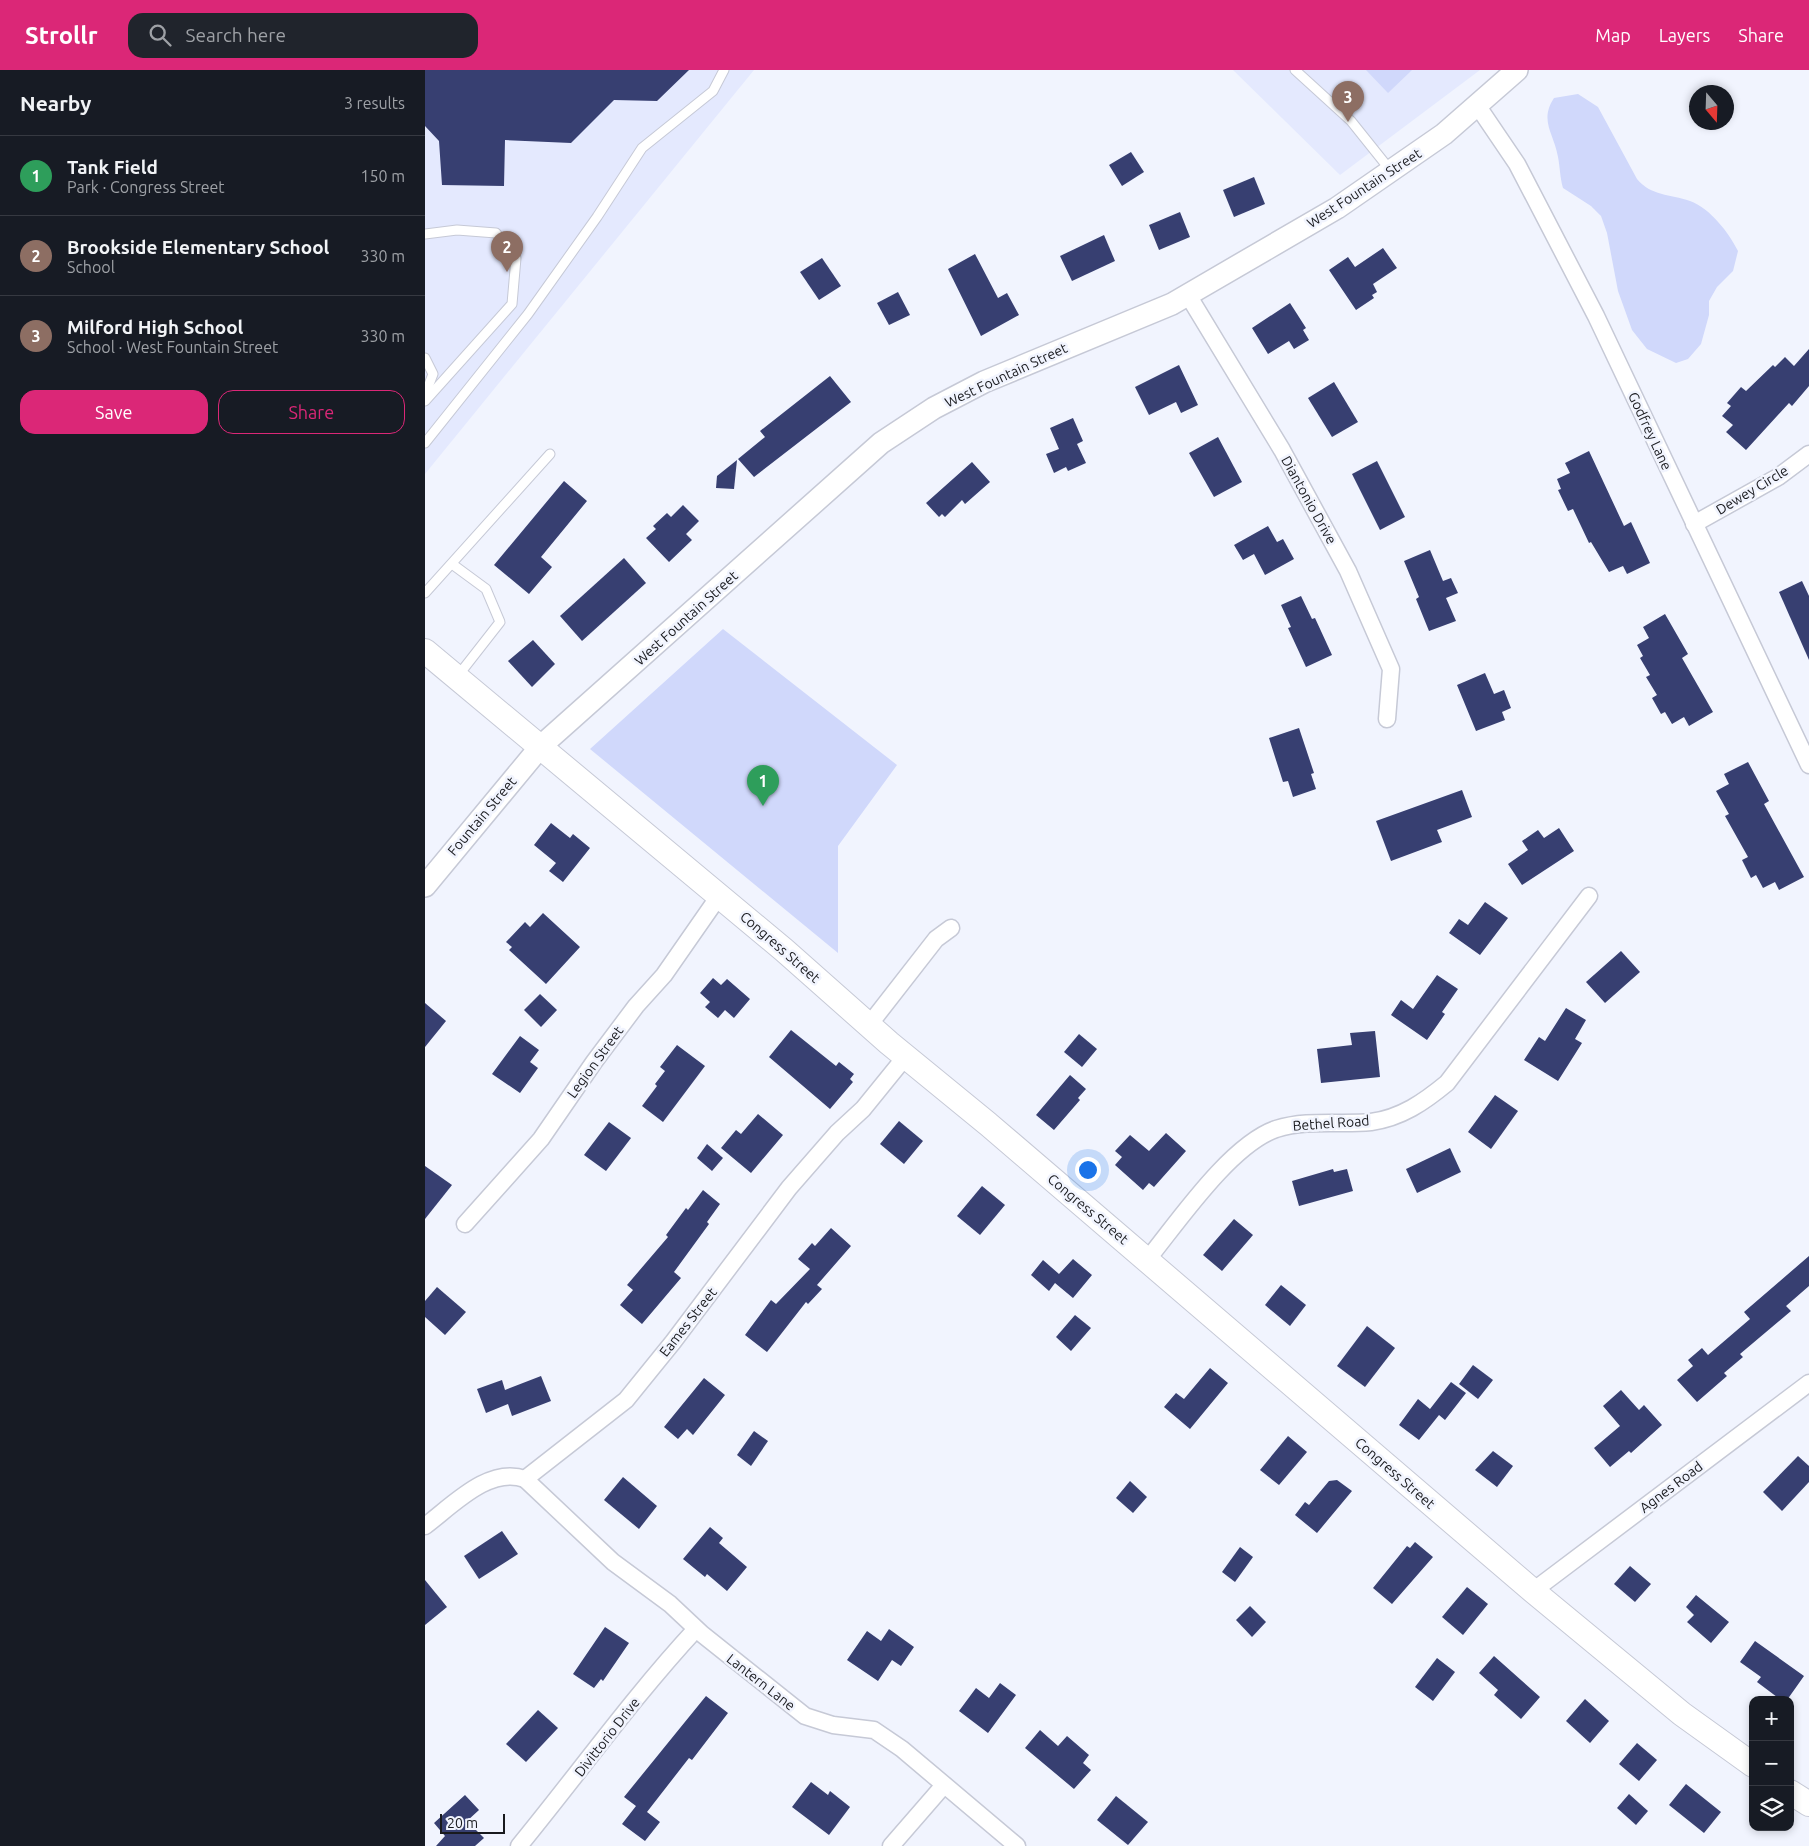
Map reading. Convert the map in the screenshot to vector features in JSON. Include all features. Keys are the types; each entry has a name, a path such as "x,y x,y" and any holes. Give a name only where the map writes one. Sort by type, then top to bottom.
{"main road":[{"name":"Congress Street","path":"425,651 719,896 1533,1591 1682,1714 1749,1763"},
{"path":"1794,1795 1809,1804"}],"street":[{"name":"West Fountain Street","path":"541,746 881,443 934,408 984,382 1172,304 1337,208 1445,134 1517,70"},
{"name":"Godfrey Lane","path":"1477,105 1517,164 1574,274 1809,765"},
{"name":"Diantonio Drive","path":"1187,294 1282,450 1348,571 1391,669 1387,719"},
{"name":"Dewey Circle","path":"1694,524 1778,477 1809,454"},
{"name":"Fountain Street","path":"425,886 465,835 541,746"},
{"name":"Legion Street","path":"465,1224 541,1139 594,1062 636,1006 664,975 719,896"},
{"name":"Bethel Road","path":"1147,1260 1231,1160 1254,1141 1275,1130 1294,1124 1371,1122 1401,1115 1427,1100 1447,1083 1589,896"},
{"path":"869,1025 936,939 951,928"},
{"name":"Eames Street","path":"525,1479 626,1400 673,1342 789,1188 837,1132 863,1109 906,1056"},
{"name":"Agnes Road","path":"1533,1591 1807,1387"},
{"path":"425,1526 474,1490 500,1476 513,1475 525,1479"},
{"name":"Lantern Lane","path":"525,1479 613,1562 670,1604 696,1628 805,1716 833,1726 874,1730 903,1749 1017,1846"},
{"name":"Divittorio Drive","path":"519,1846 589,1760 662,1665 696,1628"},
{"path":"891,1846 943,1785"}],"lane":[{"path":"425,444 528,314 597,217 642,148 713,91 724,70"},
{"path":"1295,70 1351,121 1391,171"},
{"path":"425,234 457,230 496,233 516,258 512,304 425,401"},
{"path":"425,358 433,374 425,394"},
{"path":"425,593 550,454"},
{"path":"452,564 486,589 500,622 457,677"}],"shaded area":[{"path":"425,70 754,70 425,474"},
{"path":"1233,70 1480,70 1340,175"},
{"path":"1366,70 1412,70 1388,93"},
{"path":"1578,94 1598,107 1642,185 1661,194 1690,201 1705,209 1724,229 1738,251 1733,271 1717,287 1709,301 1709,315 1701,344 1688,359 1676,363 1647,349 1632,330 1618,291 1607,233 1601,216 1591,206 1563,188 1558,157 1549,127 1548,114 1554,98"},
{"path":"723,629 897,765 838,846 838,953 590,749"}],"building":[{"path":"425,70 689,70 657,101 614,100 571,143 505,140 504,186 442,185 439,141 425,126"},
{"path":"1131,152 1144,172 1122,186 1109,165"},
{"path":"1254,177 1265,204 1234,217 1223,190"},
{"path":"1180,212 1190,237 1159,250 1149,225"},
{"path":"1104,235 1115,261 1072,281 1060,256"},
{"path":"1383,248 1397,268 1373,284 1377,292 1372,295 1374,298 1356,310 1329,270 1348,257 1355,267"},
{"path":"975,254 998,298 1007,293 1019,315 981,336 948,269"},
{"path":"822,258 841,286 819,300 800,272"},
{"path":"898,292 910,315 889,325 877,303"},
{"path":"1290,303 1306,328 1303,330 1309,340 1294,349 1289,341 1268,354 1252,328"},
{"path":"1809,349 1809,386 1792,406 1789,403 1746,450 1726,432 1733,425 1722,416 1731,406 1727,403 1741,387 1746,391 1773,365 1775,367 1785,357 1794,366"},
{"path":"1179,365 1198,405 1181,413 1176,402 1149,415 1135,387"},
{"path":"830,376 851,402 754,477 738,459 765,437 760,431"},
{"path":"1334,382 1358,422 1332,437 1308,398"},
{"path":"1073,418 1083,441 1077,444 1086,463 1068,471 1066,467 1054,473 1046,454 1059,449 1050,428"},
{"path":"1218,437 1242,482 1214,497 1189,453"},
{"path":"1589,451 1624,526 1631,522 1650,563 1627,574 1623,566 1609,572 1591,542 1589,543 1573,509 1568,511 1558,490 1561,489 1557,479 1570,473 1565,463"},
{"path":"737,460 734,489 716,488 717,476"},
{"path":"1377,461 1405,517 1380,530 1352,474"},
{"path":"972,462 990,482 965,504 962,500 945,517 942,514 939,517 926,503"},
{"path":"564,481 587,501 541,557 552,567 529,594 494,565"},
{"path":"683,505 699,521 686,534 692,540 669,562 646,538 656,529 653,526 667,513 671,517"},
{"path":"1268,526 1277,542 1283,539 1294,559 1265,575 1254,554 1243,560 1234,545"},
{"path":"1430,550 1443,581 1451,578 1458,593 1446,598 1456,621 1429,631 1416,599 1419,597 1404,561"},
{"path":"624,558 646,583 582,641 560,616"},
{"path":"1802,581 1809,596 1809,660 1779,592"},
{"path":"1301,596 1312,619 1315,618 1332,655 1306,667 1288,628 1291,627 1281,605"},
{"path":"1665,614 1688,654 1682,658 1713,712 1689,726 1684,717 1672,724 1665,712 1661,714 1652,698 1657,695 1646,677 1650,675 1640,658 1643,656 1637,645 1649,638 1643,627"},
{"path":"533,640 555,664 532,687 508,661"},
{"path":"1485,673 1494,694 1504,690 1511,708 1502,712 1505,720 1476,731 1457,685"},
{"path":"1299,728 1314,773 1311,774 1316,789 1293,797 1288,781 1283,782 1269,738"},
{"path":"1748,762 1769,801 1764,804 1804,877 1779,890 1775,882 1763,888 1756,875 1751,878 1742,860 1748,857 1725,816 1729,814 1716,791 1729,784 1724,774"},
{"path":"1462,790 1472,817 1437,830 1442,842 1391,861 1376,821"},
{"path":"551,823 570,838 573,834 590,848 563,882 549,871 556,863 534,845"},
{"path":"1559,828 1574,851 1522,885 1508,864 1528,850 1522,841 1538,830 1544,838"},
{"path":"1485,902 1508,918 1480,955 1449,933 1459,919 1468,925"},
{"path":"543,913 580,947 546,984 509,950 512,947 506,942 525,922 530,927"},
{"path":"1621,951 1640,972 1605,1003 1586,982"},
{"path":"1437,975 1458,989 1442,1012 1445,1014 1427,1040 1391,1015 1401,1000 1413,1009"},
{"path":"713,978 721,985 727,979 750,999 734,1018 725,1010 718,1018 705,1007 710,1002 700,993"},
{"path":"540,994 557,1010 541,1027 524,1010"},
{"path":"425,1003 446,1021 425,1047"},
{"path":"1566,1008 1586,1020 1575,1039 1582,1043 1558,1081 1524,1060 1539,1037 1545,1041"},
{"path":"791,1030 836,1066 839,1062 854,1074 850,1079 853,1082 830,1109 769,1057"},
{"path":"1375,1031 1380,1077 1321,1083 1317,1049 1352,1045 1350,1033"},
{"path":"1079,1034 1097,1049 1082,1067 1064,1052"},
{"path":"520,1036 539,1050 530,1062 538,1068 520,1093 492,1074"},
{"path":"677,1045 705,1066 663,1122 642,1106 657,1086 655,1084 665,1071 660,1067"},
{"path":"1070,1075 1086,1089 1078,1098 1080,1100 1054,1130 1036,1115"},
{"path":"1495,1095 1518,1111 1491,1149 1468,1132"},
{"path":"758,1114 783,1135 751,1173 721,1148 736,1130 741,1134"},
{"path":"899,1121 923,1141 904,1164 880,1144"},
{"path":"609,1122 631,1138 606,1171 584,1155"},
{"path":"1166,1133 1186,1151 1154,1187 1149,1183 1143,1190 1115,1165 1122,1157 1115,1151 1130,1135 1149,1151"},
{"path":"707,1144 723,1158 712,1171 697,1158"},
{"path":"1450,1148 1461,1172 1417,1193 1406,1169"},
{"path":"425,1166 452,1185 425,1219"},
{"path":"1333,1169 1334,1172 1347,1169 1353,1191 1299,1206 1292,1181"},
{"path":"982,1186 1005,1205 980,1235 957,1216"},
{"path":"703,1190 720,1204 707,1222 709,1224 674,1272 681,1278 642,1324 620,1305 633,1290 627,1285 668,1237 666,1235 686,1208 688,1210"},
{"path":"1234,1219 1253,1235 1222,1271 1203,1255"},
{"path":"831,1228 851,1246 817,1285 822,1289 808,1304 806,1302 767,1352 745,1335 771,1300 776,1304 810,1269 798,1259 812,1243 815,1246"},
{"path":"1809,1256 1809,1286 1786,1306 1791,1311 1740,1354 1743,1357 1724,1373 1727,1376 1697,1402 1677,1380 1693,1366 1688,1360 1702,1348 1708,1355 1750,1319 1744,1312"},
{"path":"1073,1259 1092,1275 1073,1298 1055,1283 1049,1291 1031,1275 1043,1260 1059,1274"},
{"path":"1281,1285 1306,1305 1290,1326 1265,1305"},
{"path":"437,1287 466,1312 445,1335 425,1317 425,1301"},
{"path":"1075,1315 1091,1328 1071,1351 1056,1337"},
{"path":"1367,1326 1395,1348 1365,1387 1337,1366"},
{"path":"1473,1365 1493,1380 1478,1399 1459,1384"},
{"path":"1210,1368 1228,1383 1190,1429 1164,1407 1176,1393 1184,1399"},
{"path":"541,1376 551,1401 512,1416 508,1404 486,1413 477,1389 502,1380 505,1390"},
{"path":"704,1378 725,1395 693,1435 687,1429 678,1439 664,1427"},
{"path":"1451,1382 1466,1393 1445,1420 1439,1415 1419,1440 1399,1425 1418,1399 1430,1409"},
{"path":"1621,1390 1639,1410 1644,1405 1662,1425 1631,1453 1629,1451 1610,1467 1594,1448 1620,1426 1603,1406"},
{"path":"754,1431 768,1441 751,1466 737,1455"},
{"path":"1288,1436 1307,1452 1279,1485 1260,1470"},
{"path":"1493,1451 1513,1466 1497,1487 1475,1470"},
{"path":"1798,1456 1809,1466 1809,1482 1782,1511 1763,1492"},
{"path":"623,1477 657,1506 639,1529 604,1500"},
{"path":"1337,1480 1352,1491 1317,1533 1295,1515 1305,1502 1309,1505 1329,1481"},
{"path":"1130,1481 1147,1497 1133,1513 1116,1498"},
{"path":"710,1527 723,1538 719,1543 747,1567 727,1591 707,1574 705,1577 683,1559"},
{"path":"502,1531 518,1554 479,1579 464,1556"},
{"path":"1415,1542 1433,1557 1392,1604 1373,1588 1407,1546 1410,1548"},
{"path":"1240,1547 1253,1557 1235,1582 1222,1572"},
{"path":"1630,1566 1651,1584 1635,1602 1614,1584"},
{"path":"425,1580 447,1607 425,1625"},
{"path":"1467,1587 1488,1604 1463,1635 1442,1617"},
{"path":"1696,1595 1729,1622 1711,1643 1687,1622 1694,1615 1686,1607"},
{"path":"1250,1606 1266,1622 1252,1637 1236,1620"},
{"path":"605,1627 629,1643 603,1681 601,1679 594,1688 573,1674"},
{"path":"889,1629 914,1647 901,1666 892,1660 878,1681 847,1660 867,1631 881,1641"},
{"path":"1755,1641 1804,1676 1790,1696 1776,1696 1757,1682 1761,1677 1740,1662"},
{"path":"1494,1656 1540,1697 1521,1719 1494,1695 1498,1690 1479,1673"},
{"path":"1437,1658 1455,1672 1433,1701 1415,1687"},
{"path":"1000,1683 1016,1695 988,1733 959,1711 976,1688 989,1698"},
{"path":"706,1696 728,1713 692,1760 689,1758 647,1812 660,1822 645,1841 622,1824 636,1806 624,1797"},
{"path":"1585,1699 1609,1721 1590,1743 1566,1721"},
{"path":"538,1710 558,1728 526,1762 506,1744"},
{"path":"1040,1730 1058,1746 1067,1736 1089,1755 1083,1763 1091,1770 1074,1789 1025,1748"},
{"path":"1637,1743 1657,1760 1639,1781 1619,1764"},
{"path":"811,1782 828,1795 830,1791 850,1807 829,1835 792,1807"},
{"path":"1686,1784 1721,1812 1704,1833 1669,1805"},
{"path":"1629,1794 1648,1811 1636,1825 1617,1808"},
{"path":"465,1795 479,1810 467,1821 484,1838 475,1846 436,1846 445,1836 434,1823"},
{"path":"1116,1796 1148,1822 1128,1845 1097,1820"}],"place":[{"name":"Milford High School","path":"1348,122"},
{"name":"Brookside Elementary School","path":"507,272"},
{"name":"Tank Field","path":"763,806"}]}
